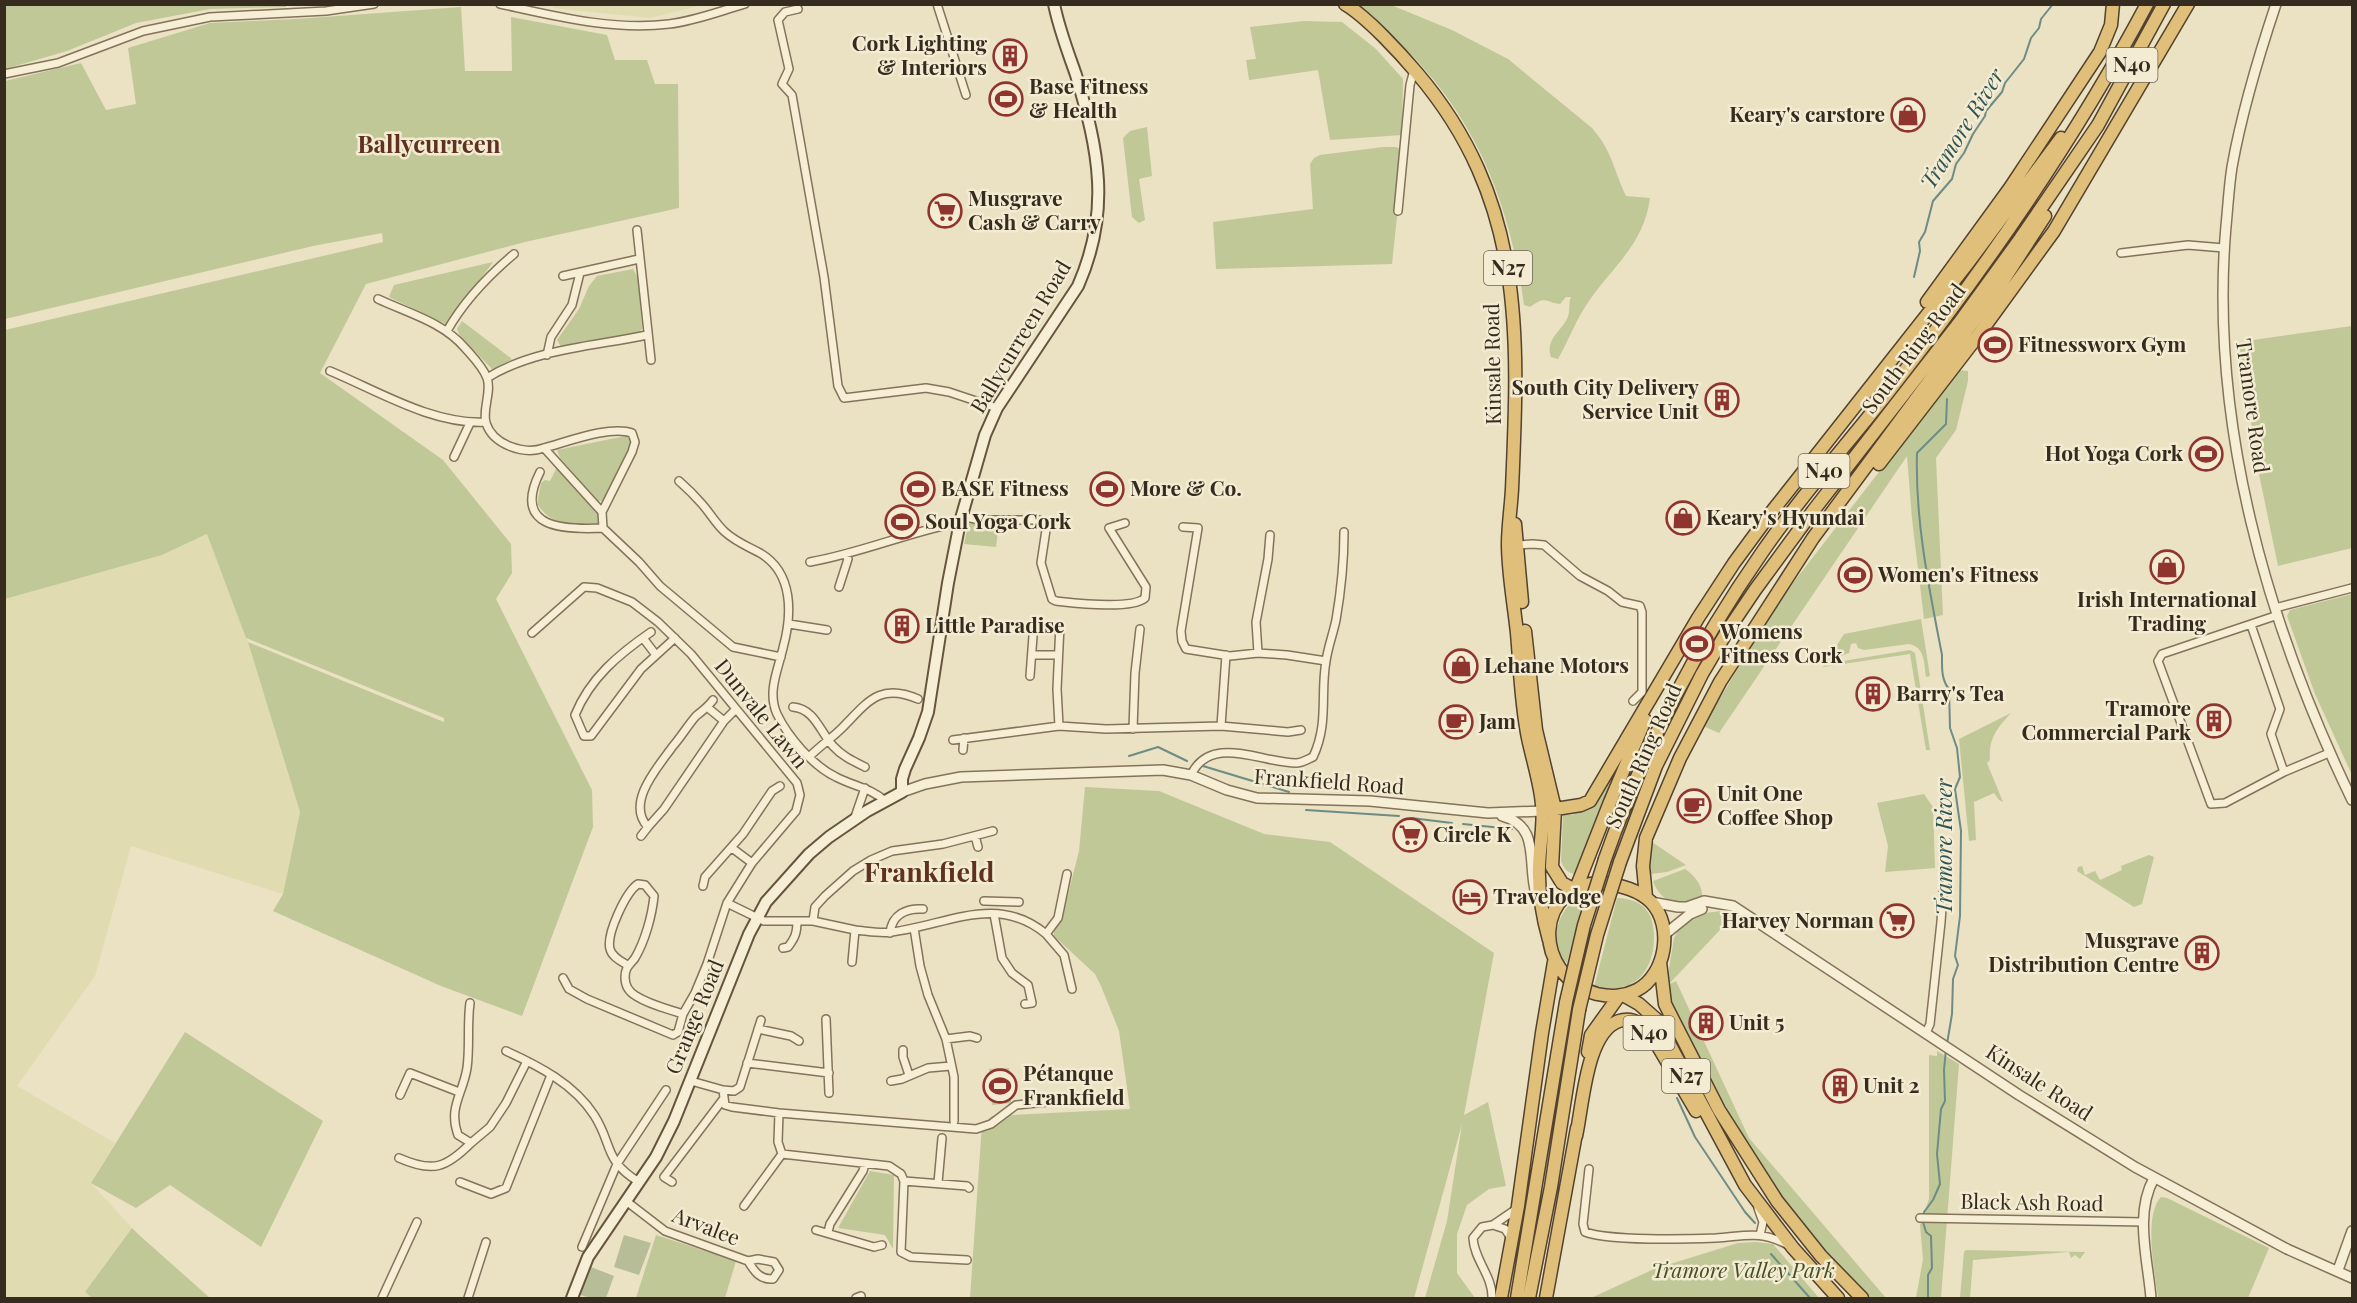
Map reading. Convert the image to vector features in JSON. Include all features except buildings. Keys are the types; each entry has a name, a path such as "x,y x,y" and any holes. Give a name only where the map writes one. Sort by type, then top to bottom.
{"highway":[{"name":"Kinsale Road","path":"1345,4 1393,47 1432,91 1460,132 1489,196 1503,240 1515,320 1513,546 1527,736 1549,810 1552,867 1562,883 1575,888"},
{"path":"1549,810 1581,805 1590,801 1698,618 1734,563 1830,437 1876,370 1988,220 2052,127 2106,40 2113,19 2113,4"},
{"name":"South Ring Road","path":"1517,1299 1566,1002 1584,925 1624,806 1645,755 1686,670 1764,549 1886,394 2012,226 2087,109 2147,4"},
{"name":"South Ring Road","path":"1529,1299 1551,1187 1579,1010 1597,934 1620,862 1656,766 1702,674 1728,630 1813,511 1973,304 2020,239 2098,125 2164,4"},
{"path":"1779,589 1929,400 2036,256 2080,189 2188,4"},
{"path":"1841,424 2044,162 2134,29"},
{"path":"1830,437 1898,361 1950,298 2087,109"},
{"path":"1649,900 1643,857 1646,838 1701,716 1734,659 1813,538 1999,287 2035,233 2098,125"},
{"path":"1575,888 1659,686"},
{"name":"Kinsale Road","path":"1549,810 1539,865 1540,906 1549,939"},
{"path":"1575,888 1605,883 1627,888 1649,900"},
{"name":"N27","path":"1575,888 1556,909 1550,921 1549,939 1554,962 1566,977 1580,987 1608,997 1621,996 1640,988 1651,978 1660,962"},
{"name":"N27","path":"1649,900 1662,920 1664,935 1660,962 1665,1004 1719,1110 1777,1201 1821,1256 1862,1299"},
{"path":"1502,1299 1554,962"},
{"path":"1546,1299 1592,1035 1603,1016 1621,996"},
{"name":"N27","path":"1621,996 1639,1004 1656,1019 1735,1170 1793,1248 1838,1299"},
{"name":"N40","path":"1576,1136 1595,1048 1608,1027 1620,1020 1631,1020 1643,1026 1652,1037 1735,1170"}],"main road":[{"name":"Ballycurreen Road","path":"902,792 904,769 928,712 942,618 961,519 985,435 997,408 1078,286 1087,266 1097,222 1100,195 1098,165 1076,76 1054,4"},
{"name":"Grange Road","path":"572,1299 588,1257 656,1156 674,1121 757,918 779,886 809,854 854,820 902,792"}],"street":[{"path":"4,74 58,63 143,31 210,17 326,11 374,4"},
{"path":"500,4 573,20 635,26 669,24 745,4"},
{"path":"937,4 966,95"},
{"name":"Tramore Road","path":"2276,4 2252,81 2231,175 2224,248 2223,340 2231,410 2248,503 2276,612 2305,694 2329,753 2352,800"},
{"path":"798,9 785,12 778,20 789,69 782,84 792,95 820,254 838,386 844,398 927,388 949,392 997,408"},
{"path":"1398,212 1413,70"},
{"path":"637,230 651,360"},
{"path":"2121,253 2188,245 2224,248"},
{"path":"447,331 456,315 492,273 514,254"},
{"path":"563,276 639,260"},
{"path":"547,355 551,337 572,305 580,273"},
{"path":"378,299 447,331 466,348 487,378 486,422 492,433 507,447 537,451 607,432 625,430 632,433 635,441 632,452 602,512 603,528 639,562 660,586 733,647 781,657"},
{"path":"487,378 501,369 547,355 647,335"},
{"path":"330,371 442,419 470,423 486,422"},
{"path":"454,458 470,423"},
{"path":"544,448 602,512"},
{"path":"540,472 532,488 530,499 536,515 549,525 603,528"},
{"path":"679,481 722,530 737,542 773,563 786,588 789,599 789,624 772,698 778,716 810,756 836,777 876,793 885,801"},
{"path":"810,562 889,542 961,519 1039,520 1045,523 1041,563 1052,598 1056,601 1099,605 1139,603 1145,598 1146,587 1109,528 1125,523"},
{"path":"1183,527 1198,528 1181,631 1182,642 1186,649 1226,655 1258,653 1287,655 1326,661"},
{"path":"1191,775 1194,768 1207,757 1223,753 1299,763 1313,756 1321,739 1323,728 1326,661 1336,621 1344,553 1344,532"},
{"path":"1258,653 1256,622 1268,559 1270,535"},
{"path":"1513,546 1533,544 1544,546 1580,576 1608,591 1622,602 1640,606 1642,612 1642,692 1633,701"},
{"path":"1344,553 1353,554"},
{"path":"839,587 848,559 845,554"},
{"name":"Dunvale Lawn","path":"532,633 584,586 616,594 645,612 692,654 735,710 746,719 797,783 800,795 796,811 752,863 726,903 707,964 683,1014 678,1032 673,1035 587,999 569,989 563,978"},
{"path":"2329,753 2284,772 2225,803 2211,804 2158,658 2162,654 2251,624 2276,612 2352,588"},
{"path":"789,624 828,630"},
{"path":"2251,624 2280,709 2271,734 2284,772"},
{"path":"1059,726 1057,689 1060,625"},
{"path":"1133,729 1135,673 1140,629"},
{"path":"651,632 604,669 583,695 574,715 585,736 591,736 618,699 656,655 675,638"},
{"path":"1030,676 1033,636"},
{"path":"643,638 656,655"},
{"path":"1032,655 1058,655"},
{"path":"1221,726 1226,655"},
{"path":"810,756 863,704 881,694 901,694 918,699"},
{"path":"648,827 641,819 639,809 643,793 653,773 695,717 713,700"},
{"path":"707,707 724,721"},
{"path":"793,707 805,710 816,720 827,739 844,756 865,767"},
{"path":"641,836 664,810 724,721 735,710"},
{"path":"953,740 1059,726 1133,729 1221,726 1288,732 1301,730"},
{"path":"963,750 964,738"},
{"name":"Frankfield Road","path":"902,792 925,784 961,777 1152,770 1191,775 1227,790 1257,798 1370,801 1488,813 1549,810"},
{"path":"703,886 705,877 732,848 772,791 780,786"},
{"path":"854,820 865,788"},
{"path":"1488,813 1514,819 1528,834 1533,883 1540,906"},
{"path":"813,921 815,907 825,896 853,871 871,860 892,851 943,844 993,831"},
{"path":"975,836 978,847"},
{"path":"732,848 752,863"},
{"path":"1930,1035 1945,865"},
{"path":"1046,934 1058,918 1067,874"},
{"path":"627,965 610,951 610,941 614,924 631,888 638,884 645,885 654,896 653,907 634,959 627,965 624,976 626,988 634,995 683,1014"},
{"name":"Kinsale Road","path":"1649,900 1678,907 1687,907 1704,901 1733,906 2064,1123 2154,1178 2287,1249 2352,1278"},
{"path":"1019,902 987,901 1002,958 1012,973 1028,985 1032,1003 1025,1004"},
{"path":"726,903 764,921 813,921 855,930 890,933 943,919 1012,914 1033,923 1064,955 1072,989"},
{"path":"1664,935 1690,914 1715,903"},
{"path":"890,933 890,926 897,916 913,908 923,909"},
{"path":"783,948 788,947 797,933 796,921"},
{"path":"914,928 920,966 928,995 946,1039 956,1093 954,1121"},
{"path":"852,962 855,930"},
{"path":"471,1003 467,1069 453,1121 458,1135 471,1143"},
{"path":"826,1019 829,1093"},
{"path":"672,1182 664,1178 723,1094 740,1087 760,1020"},
{"path":"758,1029 791,1036 799,1041"},
{"path":"946,1039 970,1036 977,1038"},
{"path":"817,1046 826,1046"},
{"path":"903,1050 909,1075"},
{"path":"506,1051 551,1075 582,1099 595,1116 608,1150 617,1164 625,1173 639,1182"},
{"path":"399,1158 415,1165 432,1168 455,1159 490,1127 506,1103 527,1061"},
{"path":"747,1064 829,1073"},
{"path":"891,1081 928,1068 951,1066"},
{"path":"400,1095 411,1073 459,1092"},
{"path":"460,1182 491,1194 506,1188 551,1075"},
{"path":"691,1081 723,1094"},
{"path":"582,1247 617,1164 666,1090"},
{"path":"723,1094 725,1105 779,1113 976,1129 991,1124 1016,1105 1047,1102"},
{"path":"779,1113 778,1142 782,1154"},
{"path":"938,1183 942,1137"},
{"path":"782,1154 889,1166 897,1170 904,1181 901,1252 911,1257 967,1260"},
{"path":"744,1206 782,1154"},
{"path":"828,1232 830,1224 863,1171 864,1164"},
{"path":"1589,1168 1582,1224 1585,1232 1625,1237 1701,1238 1760,1235 1772,1236 1793,1248"},
{"path":"2151,1299 2144,1253 2144,1222 2147,1190 2154,1178"},
{"path":"904,1181 969,1188"},
{"name":"Arvalee","path":"626,1201 665,1231 748,1261"},
{"path":"1756,1201 1763,1222 1760,1235"},
{"path":"1492,1299 1491,1287 1475,1253 1473,1238 1482,1227 1493,1225 1518,1206"},
{"name":"Black Ash Road","path":"1920,1218 2144,1222"},
{"path":"382,1299 417,1222"},
{"path":"1493,1225 1505,1229 1512,1241"},
{"path":"816,1230 874,1247 882,1245"},
{"path":"2338,1270 2352,1231"},
{"path":"468,1299 486,1242"}],"shaded area":[{"path":"554,4 702,5 650,18 553,8"},
{"path":"208,534 248,642 300,812 283,894 131,846 95,976 17,1086 115,1143 91,1183 132,1228 85,1292 92,1298 5,1298 5,599 162,555"}],"green space":[{"path":"5,4 286,4 286,7 210,9 136,23 67,51 5,69"},
{"path":"1355,5 1391,5 1452,30 1508,59 1592,128 1609,153 1626,196 1650,198 1647,214 1635,241 1584,308 1558,359 1551,357 1550,346 1554,336 1567,319 1571,297 1566,297 1560,304 1543,300 1530,307 1524,305 1516,258 1505,215 1490,174 1472,136 1423,67 1391,35"},
{"path":"461,7 465,71 512,71 511,17 607,35 615,60 647,60 655,84 678,84 679,208 525,242 366,284 320,373 443,460 511,544 512,573 496,599 592,790 593,827 522,1016 441,986 273,911 283,894 300,812 248,642 444,722 444,718 246,638 207,534 162,555 5,599 5,330 383,242 382,233 313,246 5,319 5,81 81,63 106,110 136,104 128,48 210,23"},
{"path":"1304,21 1342,22 1376,49 1403,79 1402,135 1330,140 1318,70 1249,80 1246,60 1256,59 1250,27"},
{"path":"1147,127 1152,176 1139,179 1145,220 1139,223 1132,217 1123,138 1130,131"},
{"path":"1396,147 1404,151 1392,264 1216,269 1213,222 1313,209 1310,164 1314,158 1320,155"},
{"path":"493,262 447,325 389,297 394,285"},
{"path":"633,269 639,280 642,329 637,335 562,348 557,340 579,309 589,286 597,276"},
{"path":"462,321 512,359 493,370 460,336 457,329"},
{"path":"2352,326 2352,548 2278,566 2259,474 2239,342"},
{"path":"1958,370 1968,371 1968,381 1956,430 1936,458 1943,615 1924,619 1907,456 1719,733 1703,726 1779,601"},
{"path":"625,436 630,438 632,444 603,501 598,501 560,458 557,450"},
{"path":"557,467 600,515 598,524 563,523 550,518 537,504 541,483 545,480 550,481"},
{"path":"969,522 999,523 996,547 964,544"},
{"path":"2352,594 2352,775 2315,694 2287,616 2290,610"},
{"path":"1921,619 1930,676 1926,677 1921,652 1909,644 1864,650 1858,648 1856,643 1851,644 1849,653 1836,658 1837,662 1910,650 1915,653 1930,750 1926,750 1910,654 1823,667 1844,634"},
{"path":"2011,713 1994,734 1990,746 1990,760 1987,763 2003,802 1994,793 1974,802 1976,840 1969,841 1959,739"},
{"path":"1623,756 1577,874 1571,873 1565,869 1561,861 1563,814 1572,815 1586,809"},
{"path":"1085,787 1159,791 1264,834 1330,842 1494,953 1464,1115 1488,1102 1506,1186 1489,1189 1467,1205 1457,1234 1457,1273 1475,1298 1425,1298 1447,1221 1462,1124 1414,1298 970,1298 982,1124 992,1116 1130,1109 1119,1031 1101,986 1095,974 1054,936 1054,930 1063,914 1079,851"},
{"path":"1924,794 1933,807 1935,868 1885,872 1888,846 1877,803"},
{"path":"1652,842 1686,865 1667,872 1651,874 1649,859"},
{"path":"2149,855 2154,857 2142,904 2134,907 2077,871 2078,867 2082,866 2085,875 2095,871 2100,880 2122,870 2121,866"},
{"path":"1685,869 1697,881 1702,897 1688,904 1667,900 1656,889 1653,881"},
{"path":"1585,895 1567,963 1557,945 1558,924 1568,906"},
{"path":"1617,898 1637,902 1649,913 1654,930 1653,950 1646,970 1633,983 1615,988 1594,987"},
{"path":"1721,911 1735,914 1668,985 1676,981 1749,1138 1886,1298 1871,1298 1824,1252 1788,1207 1742,1136 1676,1014 1666,987 1674,938 1678,931 1697,914"},
{"path":"185,1032 323,1121 261,1247 170,1185 136,1208 91,1183"},
{"path":"1937,1051 1959,1064 1941,1298 1916,1298 1923,1259 1920,1225 1929,1199 1929,1055 1937,1056"},
{"name":"Pétanque Frankfield","path":"1009,1068 1011,1103 992,1105 989,1069"},
{"path":"870,1171 894,1175 893,1249 885,1235 838,1228"},
{"path":"2161,1197 2269,1248 2248,1298 2158,1298 2151,1231 2156,1206"},
{"path":"132,1228 210,1298 92,1298 85,1292"},
{"path":"624,1235 651,1243 639,1275 614,1267"},
{"path":"656,1235 736,1261 725,1298 636,1298"},
{"name":"Tramore Valley Park","path":"1738,1243 1773,1244 1819,1298 1591,1298 1654,1269"},
{"path":"1966,1250 2085,1252 2080,1259 2075,1255 2071,1258 2069,1252 1973,1260 1970,1298 1960,1298"},
{"path":"591,1267 614,1276 606,1298 580,1295"}],"waterway":[{"name":"Tramore River","path":"1914,277 1920,251 1919,242 1925,232 1933,201 1952,179 1956,164 1986,111 2024,59 2041,19 2053,4"},
{"name":"Tramore River","path":"1947,399 1946,424 1917,453 1917,478 1924,554 1942,655 1943,677 1949,689 1950,728 1957,748 1960,777 1955,789 1961,831 1960,916 1955,956 1958,965 1953,979 1952,1014 1947,1044"},
{"path":"1129,756 1158,747 1187,761"},
{"path":"1203,766 1289,792"},
{"path":"1306,810 1399,816"},
{"path":"1411,818 1452,823"},
{"path":"1463,824 1512,829"},
{"name":"Tramore River","path":"1928,1298 1928,1275 1932,1268 1931,1236 1926,1232 1923,1222 1924,1212 1933,1200 1940,1184 1937,1154 1941,1109 1945,1101 1946,1049"},
{"path":"1677,1098 1695,1137 1745,1212 1755,1223"},
{"path":"1771,1254 1810,1298"}],"place":[{"name":"Cork Lighting & Interiors","path":"1010,56"},
{"name":"Base Fitness & Health","path":"1006,99"},
{"name":"Keary's carstore","path":"1908,115"},
{"name":"Musgrave Cash & Carry","path":"945,211"},
{"name":"Fitnessworx Gym","path":"1995,345"},
{"name":"South City Delivery Service Unit","path":"1722,400"},
{"name":"Hot Yoga Cork","path":"2206,454"},
{"name":"BASE Fitness","path":"918,489"},
{"name":"More & Co.","path":"1107,489"},
{"name":"Keary's Hyundai","path":"1683,518"},
{"name":"Soul Yoga Cork","path":"902,522"},
{"name":"Irish International Trading","path":"2167,567"},
{"name":"Women's Fitness","path":"1855,575"},
{"name":"Little Paradise","path":"902,626"},
{"name":"Womens Fitness Cork","path":"1697,644"},
{"name":"Lehane Motors","path":"1461,666"},
{"name":"Barry's Tea","path":"1873,694"},
{"name":"Tramore Commercial Park","path":"2214,721"},
{"name":"Jam","path":"1456,722"},
{"name":"Unit One Coffee Shop","path":"1694,806"},
{"name":"Circle K","path":"1410,835"},
{"name":"Travelodge","path":"1470,897"},
{"name":"Harvey Norman","path":"1897,921"},
{"name":"Musgrave Distribution Centre","path":"2202,953"},
{"name":"Unit 5","path":"1706,1023"},
{"name":"Pétanque Frankfield","path":"1000,1086"},
{"name":"Unit 2","path":"1840,1086"}],"district":[{"name":"Ballycurreen","path":"429,145"},
{"name":"Frankfield","path":"929,873"}]}
